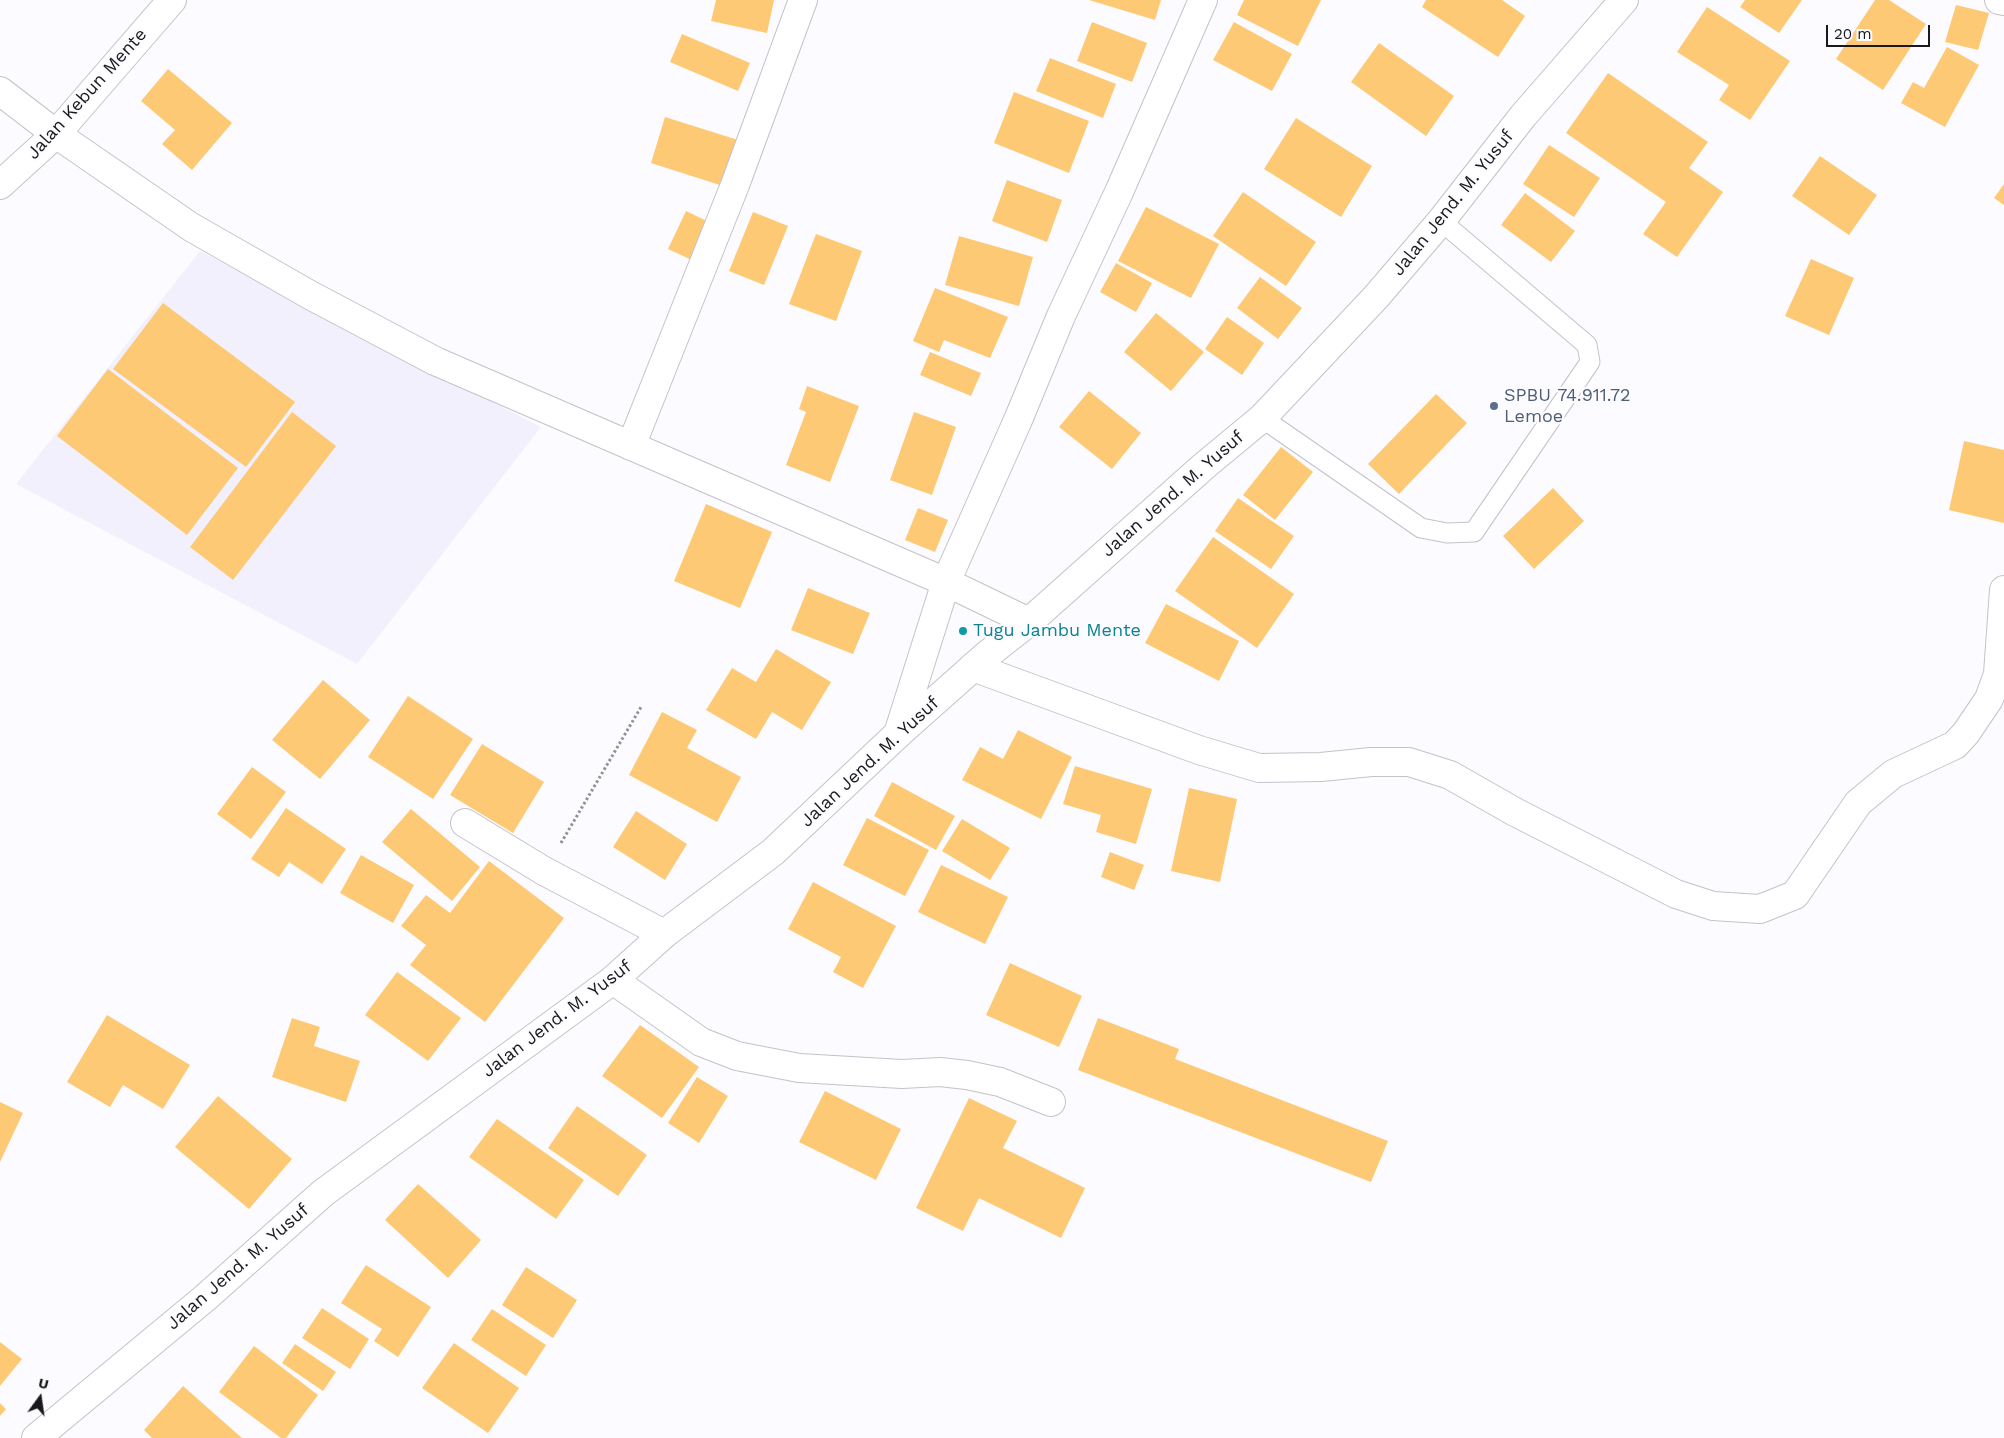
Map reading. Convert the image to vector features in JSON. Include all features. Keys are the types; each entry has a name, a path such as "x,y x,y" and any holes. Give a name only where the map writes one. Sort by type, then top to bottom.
{"main road":[{"name":"Jalan Kebun Mente","path":"0,185 56,134 172,0"},
{"path":"631,446 735,185 802,0"},
{"path":"898,734 946,582 1018,420 1061,316 1119,192 1203,0"},
{"name":"Jalan Jend. M. Yusuf","path":"36,1438 205,1298 324,1193 613,980 664,934 773,852 898,734 1029,622 1134,526 1262,418 1376,297 1441,221 1523,116 1624,0"},
{"path":"1999,0 2004,1"},
{"path":"0,91 56,134 191,227 310,295 435,361 946,582 1029,622"},
{"path":"973,668 1146,732 1259,768 1321,767 1371,762 1410,762 1450,774 1515,812 1676,894 1713,906 1760,909 1795,895 1858,803 1893,774 1955,745 1966,733 1989,699 1998,674 2004,590"},
{"path":"465,823 544,871 664,934"},
{"path":"613,980 701,1042 736,1056 799,1068 902,1074 940,1072 967,1075 1000,1082 1051,1102"}],"lane":[{"path":"1262,418 1421,528 1447,533 1474,532 1590,362 1586,346 1441,221"}],"path":[{"path":"544,871 641,707"}],"shaded area":[{"path":"200,251 541,427 357,664 16,484"}],"building":[{"path":"716,0 774,0 767,33 711,21"},
{"path":"1089,0 1161,0 1155,20"},
{"path":"1244,0 1321,0 1298,46 1237,15"},
{"path":"1426,0 1502,0 1525,16 1498,57 1422,7"},
{"path":"1745,0 1802,0 1779,33 1740,7"},
{"path":"1875,0 1889,0 1926,24 1883,90 1836,59"},
{"path":"1956,5 1989,13 1978,50 1945,42"},
{"path":"1707,7 1790,61 1750,120 1719,100 1729,85 1677,52"},
{"path":"1092,22 1147,43 1132,82 1077,61"},
{"path":"1234,22 1292,54 1272,91 1213,60"},
{"path":"682,34 750,63 738,91 670,62"},
{"path":"1379,43 1454,96 1426,136 1351,82"},
{"path":"1947,47 1979,65 1945,127 1901,103 1913,82 1924,88"},
{"path":"1050,58 1116,84 1103,118 1036,91"},
{"path":"168,69 232,123 192,170 162,144 175,130 141,101"},
{"path":"1608,73 1708,142 1689,168 1723,192 1677,257 1643,234 1666,202 1566,133"},
{"path":"1014,92 1089,121 1069,173 994,143"},
{"path":"665,117 738,140 723,186 651,163"},
{"path":"1296,118 1372,166 1341,217 1264,169"},
{"path":"1549,145 1600,178 1574,217 1523,184"},
{"path":"1820,156 1877,195 1849,235 1792,196"},
{"path":"1007,180 1062,200 1047,242 992,221"},
{"path":"2004,184 2004,205 1994,198"},
{"path":"1243,192 1316,242 1286,286 1213,236"},
{"path":"1525,193 1575,231 1551,262 1501,225"},
{"path":"1146,207 1219,244 1191,298 1118,261"},
{"path":"686,211 711,223 694,261 668,249"},
{"path":"753,212 788,226 764,285 729,271"},
{"path":"816,234 862,251 836,321 789,304"},
{"path":"959,236 1033,257 1019,306 945,285"},
{"path":"1811,259 1854,278 1829,335 1785,316"},
{"path":"1116,263 1152,283 1136,312 1100,292"},
{"path":"1260,277 1302,308 1278,339 1237,308"},
{"path":"935,288 1008,317 990,358 944,340 939,352 913,341"},
{"path":"163,303 295,402 246,467 113,369"},
{"path":"1156,313 1204,352 1171,391 1124,352"},
{"path":"1227,317 1264,343 1242,375 1205,349"},
{"path":"930,352 981,373 971,396 920,375"},
{"path":"108,369 238,468 187,535 57,436"},
{"path":"807,386 859,406 830,482 786,465 806,412 799,409"},
{"path":"1089,391 1141,433 1112,469 1059,427"},
{"path":"1436,394 1467,423 1399,494 1368,464"},
{"path":"292,412 336,446 233,580 190,547"},
{"path":"914,412 956,427 932,495 890,480"},
{"path":"1964,441 2004,450 2004,523 1949,510"},
{"path":"1281,447 1313,472 1275,520 1243,495"},
{"path":"1553,488 1584,521 1534,569 1503,536"},
{"path":"1238,498 1294,536 1271,569 1215,531"},
{"path":"706,504 772,532 740,608 674,581"},
{"path":"918,508 948,520 935,552 905,540"},
{"path":"1213,537 1294,594 1257,648 1175,591"},
{"path":"808,588 870,613 853,654 791,630"},
{"path":"1166,604 1239,641 1219,681 1145,643"},
{"path":"776,649 831,682 802,730 772,712 756,739 706,710 732,668 756,682"},
{"path":"323,680 370,720 320,779 272,740"},
{"path":"408,696 473,739 433,799 368,757"},
{"path":"662,712 697,730 687,748 741,777 717,822 629,775"},
{"path":"1018,730 1072,757 1041,819 962,780 980,747 1003,759"},
{"path":"482,744 544,782 513,833 450,795"},
{"path":"1075,766 1152,789 1136,844 1096,832 1101,815 1063,804"},
{"path":"252,767 286,792 251,839 217,814"},
{"path":"892,782 955,816 936,850 874,816"},
{"path":"1189,788 1237,799 1220,882 1171,871"},
{"path":"286,808 346,849 322,884 289,862 279,877 251,859"},
{"path":"411,809 480,867 452,901 382,842"},
{"path":"636,811 687,844 665,880 613,847"},
{"path":"867,818 929,850 905,896 843,865"},
{"path":"962,819 1010,848 990,880 942,851"},
{"path":"1110,852 1144,865 1134,890 1101,877"},
{"path":"361,855 414,885 393,923 340,893"},
{"path":"489,861 564,918 485,1022 410,965 426,945 401,926 426,895 450,913"},
{"path":"941,865 1008,897 985,944 918,912"},
{"path":"813,882 896,926 863,988 833,972 841,957 788,929"},
{"path":"1010,963 1082,996 1059,1047 986,1015"},
{"path":"397,972 461,1018 428,1061 365,1015"},
{"path":"107,1015 190,1065 163,1109 123,1085 110,1107 67,1082"},
{"path":"292,1018 320,1027 314,1046 360,1061 346,1102 272,1077"},
{"path":"1098,1018 1179,1049 1175,1059 1388,1141 1371,1182 1078,1070"},
{"path":"640,1025 699,1067 662,1118 602,1076"},
{"path":"697,1077 728,1096 699,1143 668,1123"},
{"path":"825,1091 901,1129 876,1180 799,1142"},
{"path":"218,1096 292,1159 249,1209 175,1147"},
{"path":"969,1098 1017,1121 1003,1148 1085,1188 1061,1238 979,1198 963,1231 916,1208"},
{"path":"0,1102 23,1113 0,1162"},
{"path":"577,1106 647,1155 618,1196 548,1148"},
{"path":"497,1119 584,1180 556,1219 469,1157"},
{"path":"418,1184 481,1240 448,1278 385,1220"},
{"path":"366,1265 431,1307 398,1357 374,1341 382,1329 341,1303"},
{"path":"526,1267 577,1300 553,1338 502,1305"},
{"path":"322,1308 369,1339 350,1369 302,1338"},
{"path":"492,1309 546,1345 526,1376 471,1340"},
{"path":"0,1342 22,1359 0,1386"},
{"path":"454,1343 519,1388 488,1433 422,1388"},
{"path":"295,1344 336,1372 323,1391 282,1363"},
{"path":"254,1346 318,1395 286,1438 281,1438 219,1392"},
{"path":"183,1386 242,1438 152,1438 144,1430"},
{"path":"0,1403 6,1409 0,1416"}],"place":[{"name":"SPBU 74.911.72 Lemoe","path":"1494,406"},
{"name":"Tugu Jambu Mente","path":"963,631"}]}
